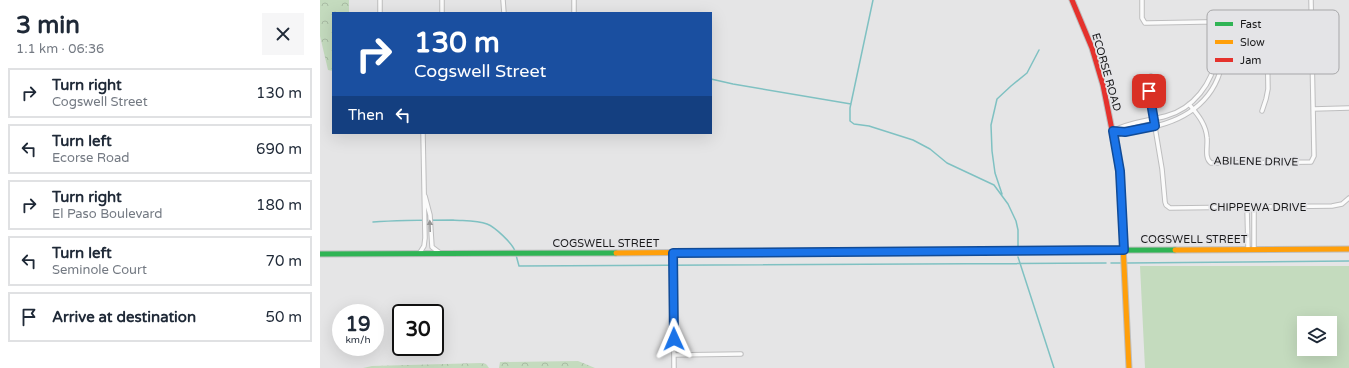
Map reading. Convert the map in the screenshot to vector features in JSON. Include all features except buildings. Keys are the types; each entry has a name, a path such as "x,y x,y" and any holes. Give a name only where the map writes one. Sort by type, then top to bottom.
{"street":[{"path":"380,0 380,12"},
{"path":"442,0 442,12"},
{"path":"504,0 504,12"},
{"path":"574,0 574,12"},
{"name":"ECORSE ROAD","path":"1072,0 1092,48 1103,85 1120,171 1129,368"},
{"path":"1142,0 1142,18 1143,21 1148,24 1207,22"},
{"path":"1113,131 1123,126 1171,115 1189,104 1206,85 1212,74"},
{"path":"1113,131 1125,132 1155,126 1175,120 1194,110 1212,89 1218,74"},
{"path":"1262,111 1268,88 1268,74"},
{"path":"1312,74 1313,109 1349,108"},
{"path":"1151,76 1149,91 1155,126"},
{"name":"ABILENE DRIVE","path":"1189,104 1201,119 1206,130 1207,156 1211,163 1311,162 1314,156 1313,109"},
{"name":"CHIPPEWA DRIVE","path":"1155,126 1162,169 1164,202 1170,208 1332,206 1342,204 1349,198"},
{"path":"420,254 424,246 423,134"},
{"path":"424,193 429,210 432,247 442,254"},
{"path":"1247,207 1251,249"},
{"path":"1251,249 1254,207"},
{"name":"COGSWELL STREET","path":"320,254 1349,249"},
{"path":"673,253 674,368"},
{"path":"674,355 741,354"}],"green space":[{"path":"320,0 349,0 349,12 332,12 332,71 328,70 320,36"},
{"path":"1140,266 1349,266 1349,368 1145,368"},
{"path":"578,361 595,368 499,368 500,362"},
{"path":"486,364 489,368 363,368 372,366"}],"waterway":[{"path":"873,0 850,108 850,121 854,124 869,126 913,140 930,149 947,163 994,185 1008,204 1016,221 1018,230 1018,246"},
{"path":"1002,194 995,173 992,151 991,125 997,99 1027,73 1039,50"},
{"path":"712,79 851,104"},
{"path":"373,222 403,220 453,220 479,222 487,224 499,232 515,251"},
{"path":"516,255 519,266 1106,263"},
{"path":"1018,257 1054,368"},
{"path":"1127,263 1349,261"},
{"path":"1111,263 1123,263"}],"traffic: fast":[{"path":"838,251 1175,250"},
{"path":"320,254 616,253"}],"traffic: slow":[{"path":"1120,184 1129,368"},
{"path":"1175,250 1349,249"},
{"path":"616,253 838,251"}],"traffic: jam":[{"path":"1072,0 1092,48 1103,85 1116,150 1120,184"}],"route":[{"path":"674,339 673,253 1124,250 1120,171 1113,131 1125,132 1155,126 1149,91"}]}
